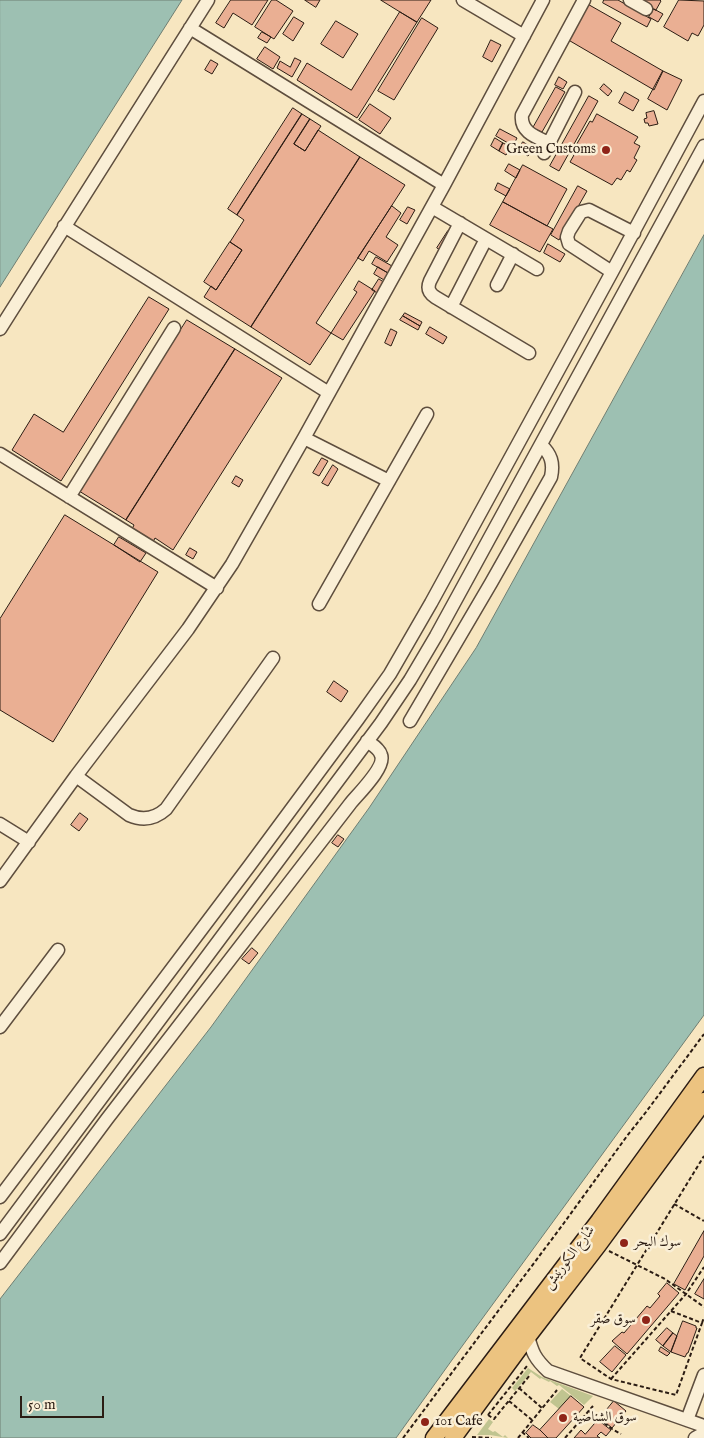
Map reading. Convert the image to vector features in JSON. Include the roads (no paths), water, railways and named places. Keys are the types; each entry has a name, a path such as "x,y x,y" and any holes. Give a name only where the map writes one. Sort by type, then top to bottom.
{"main road":[{"name":"شارع الكورنيش","path":"434,1438 599,1221 704,1076"},
{"name":"شارع الكورنيش","path":"453,1438 528,1336 598,1246 704,1101"}],"street":[{"path":"0,329 208,0"},
{"path":"463,0 524,36"},
{"path":"0,881 76,776 173,650 217,588 247,540 444,185 543,0"},
{"path":"575,92 546,148 526,130 522,123 522,115 584,0"},
{"path":"630,0 646,9"},
{"path":"190,28 444,185"},
{"path":"0,1197 353,726 384,681 426,610 634,233 704,101"},
{"path":"0,1234 396,702 423,658 509,503 704,146"},
{"path":"432,206 537,269"},
{"path":"612,272 569,244 567,238 569,231 581,212 589,210 634,233"},
{"path":"460,223 428,288 432,295 529,353"},
{"path":"64,226 329,394"},
{"path":"451,307 486,239"},
{"path":"497,284 513,254"},
{"path":"69,496 174,328"},
{"path":"319,604 427,414"},
{"path":"304,438 389,481"},
{"path":"410,721 551,477 553,470 552,462 550,456 541,445"},
{"path":"0,454 217,588"},
{"path":"509,503 530,513"},
{"path":"76,776 135,818 149,819 161,814 273,658"},
{"path":"0,1263 107,1119 381,765 381,753 367,741"},
{"path":"331,790 350,804"},
{"path":"0,824 29,842"},
{"path":"0,1027 58,950"},
{"path":"94,1108 107,1119"},
{"path":"58,1156 72,1166"},
{"path":"0,1223 22,1194 20,1186 11,1182"},
{"path":"528,1336 532,1351 538,1362 548,1371 704,1426"},
{"path":"687,1420 704,1375"},
{"path":"695,1438 704,1433"}],"place":[{"name":"Green Customs","path":"606,150"},
{"name":"سوك البحر","path":"624,1243"},
{"name":"سوق صقر","path":"646,1320"},
{"name":"سوق الشناصية","path":"563,1418"},
{"name":"101 Cafe","path":"425,1422"}]}
